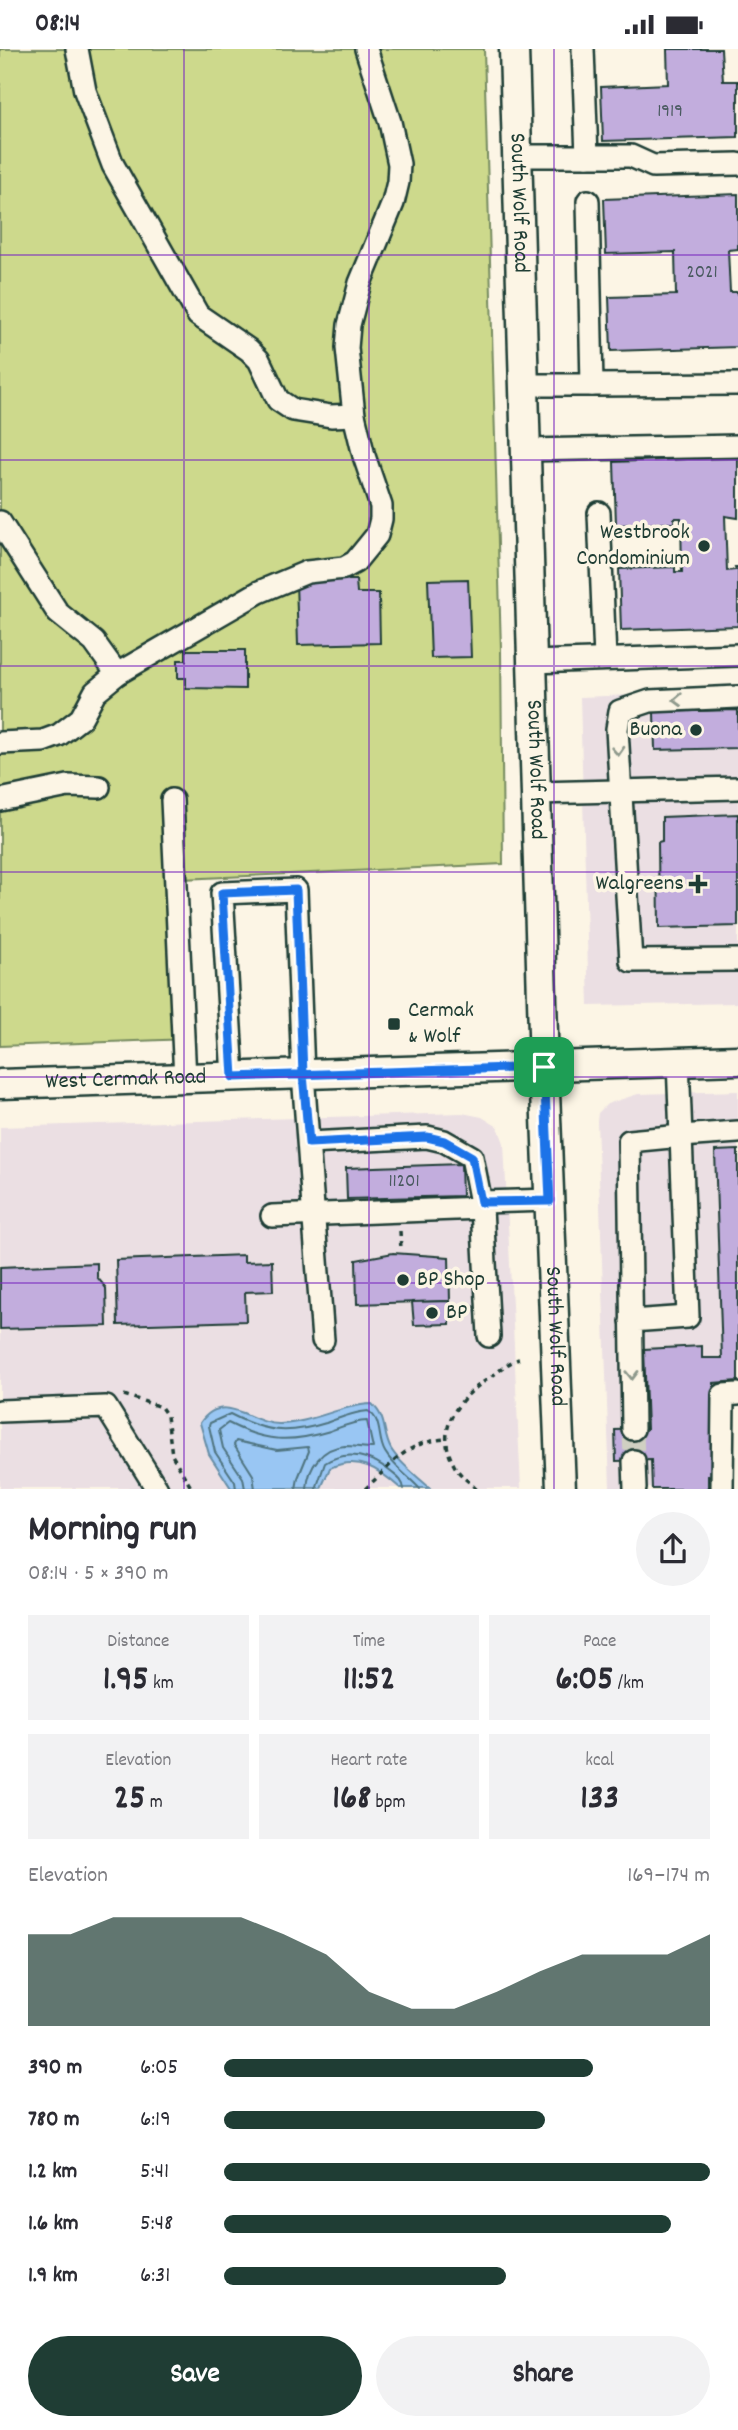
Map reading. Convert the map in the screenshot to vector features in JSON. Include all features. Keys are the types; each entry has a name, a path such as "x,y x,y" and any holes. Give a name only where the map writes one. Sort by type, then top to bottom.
{"main road":[{"name":"South Wolf Road","path":"514,49 544,1067 561,1489"},
{"name":"West Cermak Road","path":"0,1084 738,1060"}],"lane":[{"path":"77,49 85,92 113,165 198,314 259,360 278,400 293,410 331,417 354,415"},
{"path":"0,743 43,741 59,735 81,718 95,692 117,674 259,592 307,572 344,568 355,562 377,535 381,506 354,415 347,348 349,325 364,270 393,203 399,164 393,132 366,49"},
{"path":"583,49 587,156"},
{"path":"517,156 631,156 653,166 738,164"},
{"path":"588,201 592,384"},
{"path":"524,385 738,384"},
{"path":"526,450 738,446"},
{"path":"599,513 605,659"},
{"path":"0,522 58,613 94,642 117,674"},
{"path":"532,662 738,655"},
{"path":"738,697 650,701 620,711 617,729 631,961 738,960"},
{"path":"0,800 68,786 99,787"},
{"path":"536,793 738,788"},
{"path":"172,800 185,1079"},
{"path":"233,1077 222,893 296,890 303,1074 323,1340"},
{"path":"631,1321 688,1317 678,1062"},
{"path":"633,1429 629,1141 738,1132"},
{"path":"309,1143 427,1137 444,1141 472,1157 481,1205 489,1336"},
{"path":"272,1216 550,1201"},
{"path":"722,1489 723,1395 738,1394"},
{"path":"0,1411 106,1407 157,1489"},
{"path":"634,1461 635,1489"}],"path":[{"path":"476,1489 454,1467 446,1429 450,1418 468,1393 509,1362 519,1359"},
{"path":"366,1489 405,1451 418,1444 446,1439"}],"shaded area":[{"path":"738,691 738,1003 589,1006 580,697"},
{"path":"738,1091 738,1406 733,1409 730,1488 610,1488 598,1113 607,1104 638,1094"},
{"path":"462,1113 482,1117 498,1127 504,1143 521,1488 0,1488 0,1127"}],"green space":[{"path":"0,49 484,49 501,650 503,864 182,879 189,1039 0,1046"}],"water":[{"path":"372,1404 383,1421 391,1449 404,1465 430,1488 400,1488 368,1466 350,1463 330,1468 321,1488 231,1488 209,1454 200,1423 209,1413 219,1409 238,1411 269,1423 280,1424 304,1421 349,1407"}],"building":[{"path":"667,49 721,49 723,81 738,81 738,137 603,141 601,87 668,84"},
{"path":"738,194 738,249 728,250 730,292 738,292 738,347 611,351 609,297 676,295 675,252 606,254 604,199"},
{"name":"Westbrook Condominium","path":"738,457 738,518 725,516 727,571 736,570 735,567 738,567 738,626 621,630 619,569 675,567 675,572 682,572 681,518 674,518 674,523 616,525 614,462"},
{"path":"325,575 349,575 349,580 356,580 357,593 379,593 380,643 298,645 296,581 325,581"},
{"path":"468,579 471,657 431,658 428,580"},
{"path":"186,650 245,650 245,689 186,688 186,678 178,678 178,660 186,660"},
{"name":"Buona","path":"738,710 738,748 655,750 654,712"},
{"name":"Walgreens","path":"738,814 738,926 659,928 658,842 662,841 662,817"},
{"path":"738,1150 738,1381 714,1383 717,1475 708,1476 708,1489 652,1489 651,1460 616,1461 615,1430 647,1429 644,1349 702,1346 702,1358 722,1358 715,1151"},
{"path":"461,1164 462,1196 347,1199 346,1168"},
{"name":"BP Shop","path":"393,1253 449,1257 450,1301 357,1304 356,1260"},
{"path":"244,1255 244,1262 272,1261 273,1291 245,1292 246,1321 118,1325 116,1260"},
{"path":"97,1263 97,1277 106,1288 107,1326 0,1329 0,1267"},
{"name":"BP","path":"450,1301 450,1324 414,1325 412,1302"}],"tunnel":[{"path":"633,1429 634,1461"}],"place":[{"name":"Westbrook Condominium","path":"704,546"},
{"name":"Buona","path":"696,730"},
{"name":"Walgreens","path":"698,884"},
{"name":"Cermak & Wolf","path":"394,1024"},
{"name":"BP Shop","path":"403,1280"},
{"name":"BP","path":"432,1313"}],"route":[{"path":"544,1067 303,1074 233,1077 222,893 296,890 303,1074 309,1143 427,1137 444,1141 472,1157 481,1202 550,1201 544,1067"}]}
